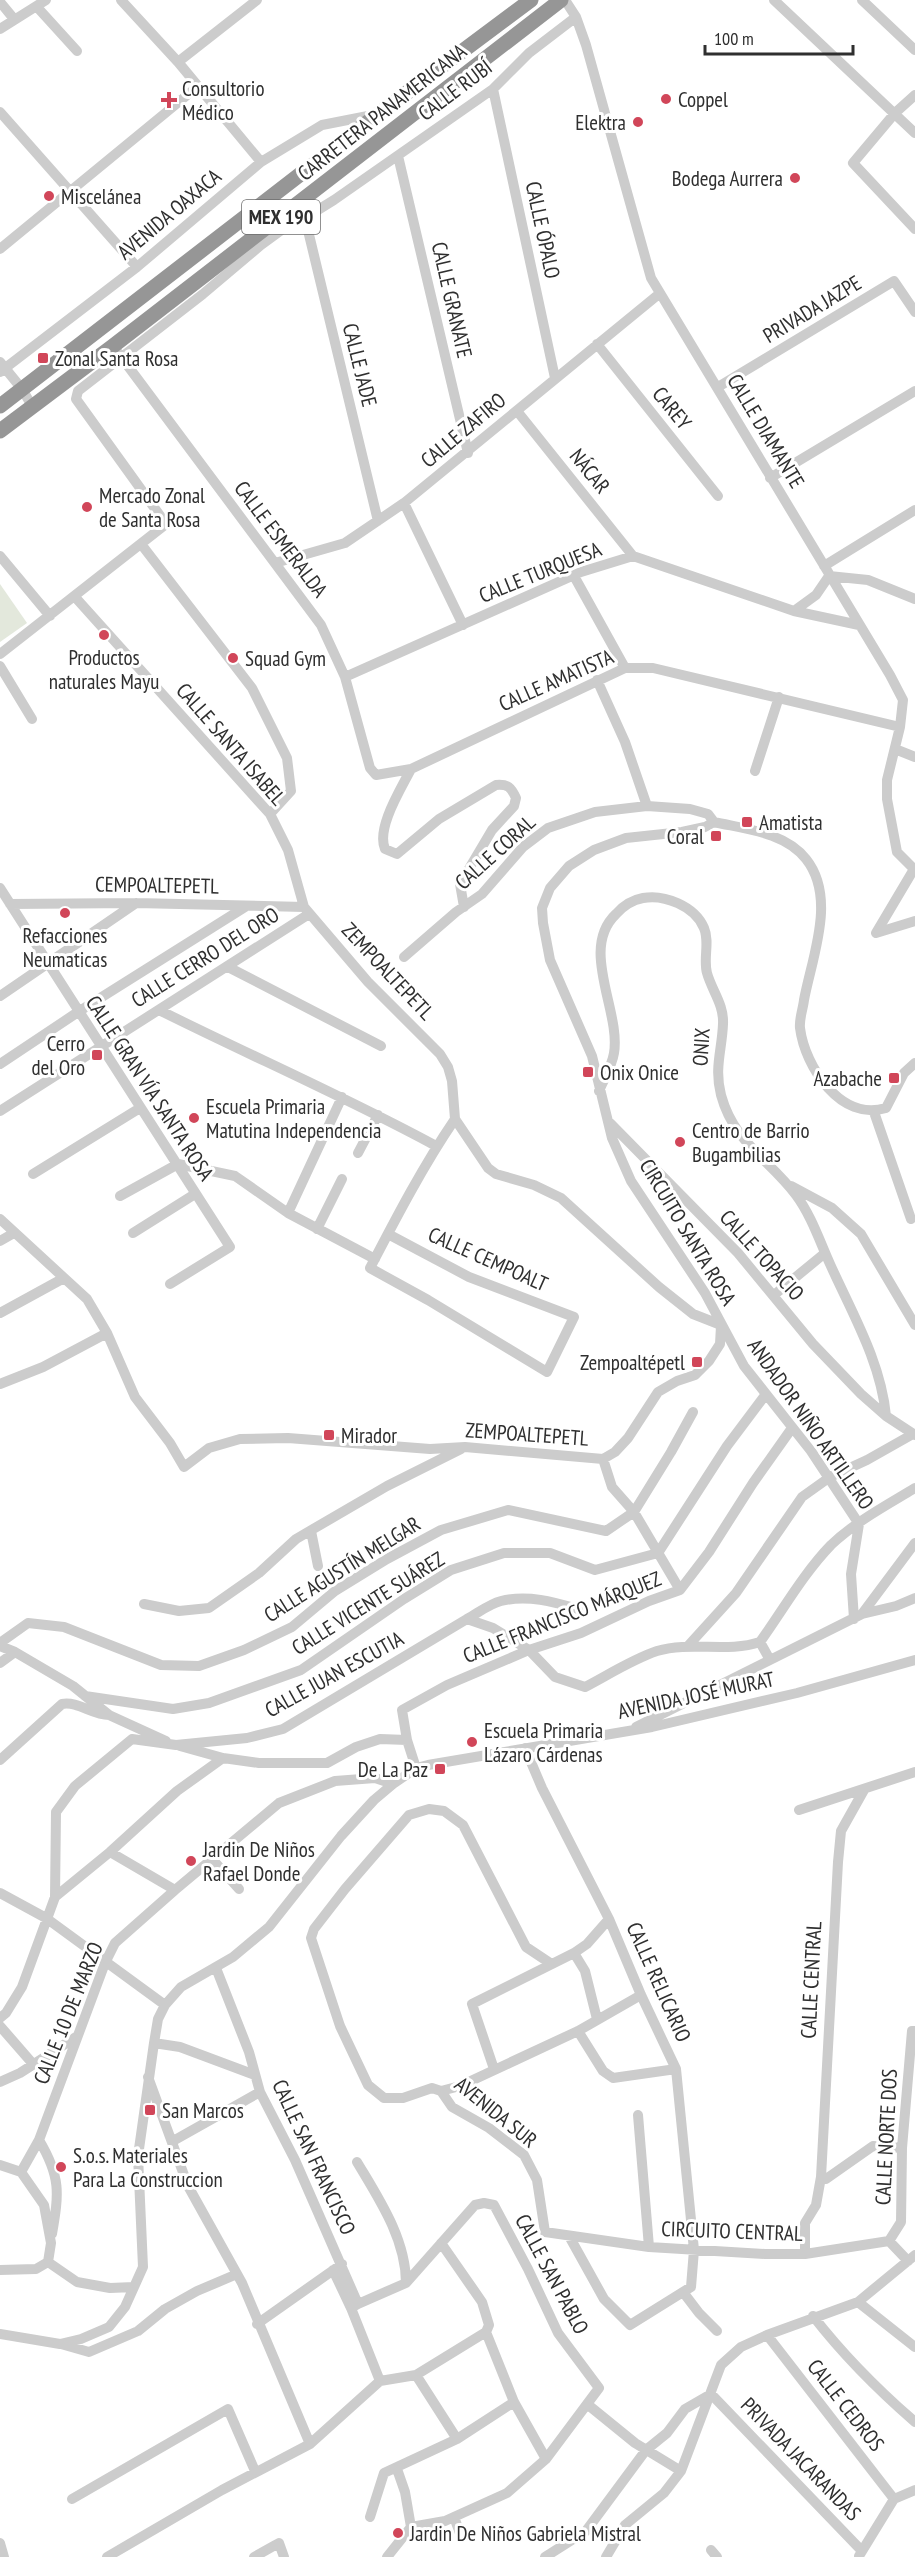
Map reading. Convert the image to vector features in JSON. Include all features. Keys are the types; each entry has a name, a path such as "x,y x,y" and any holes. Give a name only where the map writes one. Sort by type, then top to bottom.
{"highway":[{"name":"CARRETERA PANAMERICANA","path":"0,406 377,115 531,0"},
{"name":"CARRETERA PANAMERICANA","path":"0,431 32,406 117,352 324,184 561,0"}],"street":[{"path":"137,0 124,4 178,62 261,162"},
{"path":"178,62 257,0"},
{"name":"CALLE DIAMANTE","path":"565,0 576,17 651,278 903,700 900,727 887,780 887,799 897,852 915,869 876,933 915,921"},
{"path":"774,0 915,133"},
{"path":"862,0 915,50"},
{"path":"0,2 14,19"},
{"path":"0,29 41,3 78,51"},
{"name":"CALLE RUBÍ","path":"141,544 166,524 76,399 76,394 117,352 203,294 261,244 287,226 334,200 493,89 529,53 576,17"},
{"path":"0,249 197,87"},
{"name":"CALLE ÓPALO","path":"493,89 555,378"},
{"path":"915,95 895,114 853,163 915,229"},
{"path":"0,112 136,267"},
{"name":"AVENIDA OAXACA","path":"2,368 136,267 261,162 322,125 377,115"},
{"name":"CALLE GRANATE","path":"398,156 468,453"},
{"path":"324,184 334,200"},
{"name":"CALLE JADE","path":"305,218 378,521"},
{"name":"PRIVADA JAZPE","path":"718,387 894,282 915,312"},
{"name":"CALLE ZAFIRO","path":"274,562 345,543 404,503 468,453 555,378 659,294"},
{"name":"CAREY","path":"597,344 718,496"},
{"name":"CALLE ESMERALDA","path":"117,352 321,625 345,677 369,768 375,776"},
{"path":"2,368 22,389 32,406"},
{"path":"770,478 915,391"},
{"name":"NÁCAR","path":"517,411 633,556"},
{"path":"404,503 463,625"},
{"path":"794,611 816,595 826,571 915,510"},
{"path":"0,654 141,544 252,688 287,758 291,791 270,814"},
{"path":"0,556 50,616"},
{"name":"CALLE TURQUESA","path":"345,677 574,576 633,556 794,611 859,625"},
{"path":"826,571 868,580 915,599"},
{"path":"574,576 625,669"},
{"name":"CALLE SANTA ISABEL","path":"75,597 270,814 288,850 307,910"},
{"path":"0,666 32,719"},
{"name":"CALLE AMATISTA","path":"375,776 411,768 625,669 654,668 900,727"},
{"path":"597,680 625,742 648,806"},
{"path":"755,771 779,697"},
{"path":"895,749 915,757"},
{"name":"CALLE CORAL","path":"411,768 383,828 381,841 385,849 397,854 439,819 496,785 504,784 511,787 516,798 514,806 492,830 460,884 464,907 482,894 523,847 548,828 595,812 648,806 690,809 708,814 714,822 771,836 792,845 807,860 818,882 822,911 800,1026 807,1052 823,1081 841,1101 860,1110 874,1112"},
{"name":"CIRCUITO SANTA ROSA","path":"714,822 705,827 682,832 626,838 594,850 569,866 550,888 542,908 550,960 592,1056 612,1138 631,1181 705,1293 721,1325"},
{"name":"CALLE GRAN VÍA SANTA ROSA","path":"0,888 230,1247 170,1284"},
{"name":"ONIX","path":"599,1092 614,1053 614,1030 601,963 603,936 609,920 624,905 644,898 672,900 692,912 704,928 706,971 722,1007 723,1024 717,1066 721,1094 731,1122 742,1139 797,1196 880,1376 886,1416"},
{"path":"0,996 136,903"},
{"name":"CEMPOALTEPETL","path":"10,904 136,903 307,910"},
{"path":"0,910 10,904"},
{"path":"0,1064 78,1012 246,907"},
{"path":"404,957 464,907"},
{"name":"CALLE CERRO DEL ORO","path":"0,1111 100,1045 228,967 307,910"},
{"name":"ZEMPOALTEPETL","path":"0,1219 87,1299 107,1333 135,1397 170,1443 184,1467 209,1448 240,1439 288,1438 430,1449 465,1447 603,1459 615,1452 628,1438 658,1392 677,1381 694,1375 709,1360 720,1344 721,1325 693,1314 659,1287 561,1198 534,1185 496,1174 476,1152 455,1119 452,1081 448,1067 440,1054 368,982 307,910"},
{"path":"228,967 381,1046"},
{"path":"159,1011 288,1074 378,1114 436,1146"},
{"path":"911,1219 874,1112 886,1108 904,1073 915,1064"},
{"path":"288,1213 342,1097"},
{"path":"33,1174 141,1108"},
{"path":"358,1153 378,1114"},
{"path":"120,1196 178,1164 235,1176 288,1213 372,1264 436,1146 455,1119"},
{"name":"CALLE TOPACIO","path":"608,1121 738,1253 813,1344 886,1416"},
{"path":"317,1229 342,1179"},
{"path":"785,1183 832,1208 861,1234 915,1325"},
{"path":"133,1233 195,1194"},
{"path":"0,1241 14,1233"},
{"name":"CALLE CEMPOALT","path":"372,1264 547,1372 574,1317 469,1277 388,1234"},
{"path":"774,1295 825,1253"},
{"path":"0,1313 64,1278"},
{"name":"ANDADOR NIÑO ARTILLERO","path":"721,1325 744,1366 830,1478 859,1524 851,1574 858,1617"},
{"path":"1,1384 43,1367 107,1333"},
{"path":"658,1552 727,1446 766,1394"},
{"name":"CALLE AGUSTÍN MELGAR","path":"0,1645 28,1623 64,1627 161,1665 199,1666 244,1650 292,1628 335,1591 441,1530 508,1510 606,1531 634,1512 693,1412"},
{"path":"687,1647 736,1593 802,1497 830,1478 914,1434 886,1416"},
{"name":"CALLE FRANCISCO MÁRQUEZ","path":"416,1768 407,1740 402,1710 447,1685 529,1650 581,1633 648,1601 680,1590 709,1552 753,1483 792,1428"},
{"path":"144,1604 179,1611 209,1608 259,1573 296,1539 387,1486 465,1447"},
{"path":"603,1459 612,1487 634,1512 680,1590"},
{"path":"467,1618 493,1628 529,1650 555,1677 585,1687 657,1651 687,1647 748,1646 760,1642 832,1544 915,1488"},
{"path":"311,1531 318,1566"},
{"path":"858,1617 915,1543"},
{"name":"CALLE VICENTE SUÁREZ","path":"85,1696 173,1709 209,1703 300,1670 451,1570 504,1553 550,1553 595,1570 658,1552"},
{"name":"CALLE JUAN ESCUTIA","path":"176,1745 247,1738 283,1729 467,1618 499,1602 537,1598 585,1611"},
{"path":"628,1731 858,1617 915,1598"},
{"path":"760,1642 770,1660"},
{"path":"0,1645 73,1686 109,1715 176,1745 223,1758 259,1763 327,1763 356,1747 380,1739 407,1740"},
{"path":"0,1663 15,1652"},
{"name":"AVENIDA JOSÉ MURAT","path":"0,2334 60,2344 81,2339 109,2326 125,2307 143,2267 138,2156 158,2019 165,2005 181,1987 216,1968 268,1927 341,1836 393,1784 416,1768 628,1731 797,1693 915,1660"},
{"path":"0,1760 62,1704 69,1702 98,1715 109,1715"},
{"path":"0,2018 6,2013 22,1987 55,1897 56,1812 75,1786 132,1740 176,1745"},
{"name":"CALLE RELICARIO","path":"525,1748 542,1788 609,1918 641,1995 676,2069 694,2250 691,2286 683,2292"},
{"path":"55,1897 110,1852 177,1791 223,1758"},
{"path":"327,1763 335,1781"},
{"path":"799,1810 915,1772"},
{"name":"CALLE 10 DE MARZO","path":"21,2172 39,2140 76,2037 115,1943 279,1803 335,1781 375,1778 393,1784"},
{"name":"CALLE CENTRAL","path":"806,2254 805,2223 816,2205 821,2178 841,1831 864,1790"},
{"name":"AVENIDA SUR","path":"545,2232 537,2180 524,2155 489,2127 452,2107 441,2091 432,2088 403,2098 384,2098 368,2085 340,2026 311,1938 314,1929 345,1889 409,1815 429,1809 444,1811 462,1825 526,1947 550,1963"},
{"path":"110,1852 175,1890"},
{"path":"213,1860 239,1889"},
{"path":"0,1893 46,1918 165,2005"},
{"path":"494,2069 472,2004 574,1953 587,1944 609,1918"},
{"path":"574,1953 585,1971 597,2019"},
{"name":"CALLE SAN FRANCISCO","path":"216,1968 249,2052 260,2092 295,2160 354,2306 380,2381"},
{"path":"441,2091 460,2086 578,2031 641,1995"},
{"path":"0,2026 33,2064"},
{"path":"578,2031 603,2071 613,2078 676,2069"},
{"name":"CALLE NORTE DOS","path":"889,2241 901,2222 902,2148 914,2031"},
{"path":"0,2082 76,2037"},
{"path":"154,2043 180,2048 255,2075"},
{"path":"148,2076 188,2186 237,2274 310,2444"},
{"path":"173,2141 260,2092"},
{"path":"638,2115 649,2247"},
{"path":"39,2140 54,2164 58,2199 48,2262"},
{"path":"821,2178 826,2179 873,2146 902,2148"},
{"path":"357,2162 398,2238 406,2271 405,2283"},
{"path":"0,2165 21,2172 44,2205 51,2243"},
{"name":"CALLE SAN PABLO","path":"441,2243 475,2205 484,2203 494,2205 558,2333 599,2388 587,2404"},
{"name":"CIRCUITO CENTRAL","path":"545,2232 649,2247 806,2254 889,2241"},
{"path":"569,2236 604,2299 630,2325 683,2292 717,2331"},
{"path":"606,2557 625,2525 664,2493 711,2394 721,2365 741,2348 767,2335 813,2316 858,2302 912,2258 889,2241"},
{"path":"110,2556 255,2471 310,2444 380,2381 416,2375 486,2332 489,2325 482,2302 441,2243 405,2283 354,2306"},
{"path":"48,2262 77,2282 110,2288 134,2287"},
{"path":"0,2270 36,2269 48,2262"},
{"path":"257,2324 337,2267"},
{"path":"60,2344 89,2352 138,2331 165,2309 196,2291 237,2274"},
{"path":"858,2302 915,2347"},
{"path":"813,2316 833,2342 877,2389 915,2422"},
{"path":"486,2332 514,2402 546,2459"},
{"name":"CALLE CEDROS","path":"767,2335 894,2499"},
{"path":"416,2375 458,2439"},
{"path":"545,2557 586,2531 646,2450 667,2433 685,2409 711,2394"},
{"name":"PRIVADA JACARANDAS","path":"711,2394 860,2554"},
{"path":"370,2517 384,2473 458,2439 514,2402"},
{"path":"387,2557 411,2527 445,2521 507,2493 546,2459 587,2404 646,2450 676,2468"},
{"path":"72,2499 228,2409 255,2471"},
{"path":"397,2469 405,2492 411,2527"},
{"path":"860,2554 894,2499 915,2490"},
{"path":"454,2517 461,2536"},
{"path":"254,2557 279,2542 284,2557"},
{"path":"0,2543 4,2557"}],"shaded area":[{"path":"0,584 27,623 0,642"}],"place":[{"name":"Coppel","path":"666,99"},
{"name":"Consultorio Médico","path":"169,100"},
{"name":"Elektra","path":"638,122"},
{"name":"Bodega Aurrera","path":"795,178"},
{"name":"Miscelánea","path":"49,196"},
{"name":"Zonal Santa Rosa","path":"43,358"},
{"name":"Mercado Zonal de Santa Rosa","path":"87,507"},
{"name":"Productos naturales Mayu","path":"104,635"},
{"name":"Squad Gym","path":"233,658"},
{"name":"Amatista","path":"747,822"},
{"name":"Coral","path":"716,836"},
{"name":"Refacciones Neumaticas","path":"65,913"},
{"name":"Cerro del Oro","path":"97,1055"},
{"name":"Onix Onice","path":"588,1072"},
{"name":"Azabache","path":"894,1078"},
{"name":"Escuela Primaria Matutina Independencia","path":"194,1118"},
{"name":"Centro de Barrio Bugambilias","path":"680,1142"},
{"name":"Zempoaltépetl","path":"697,1362"},
{"name":"Mirador","path":"329,1435"},
{"name":"Escuela Primaria Lázaro Cárdenas","path":"472,1742"},
{"name":"De La Paz","path":"440,1769"},
{"name":"Jardin De Niños Rafael Donde","path":"191,1861"},
{"name":"San Marcos","path":"150,2110"},
{"name":"S.o.s. Materiales Para La Construccion","path":"61,2167"},
{"name":"Jardin De Niños Gabriela Mistral","path":"398,2533"}]}
